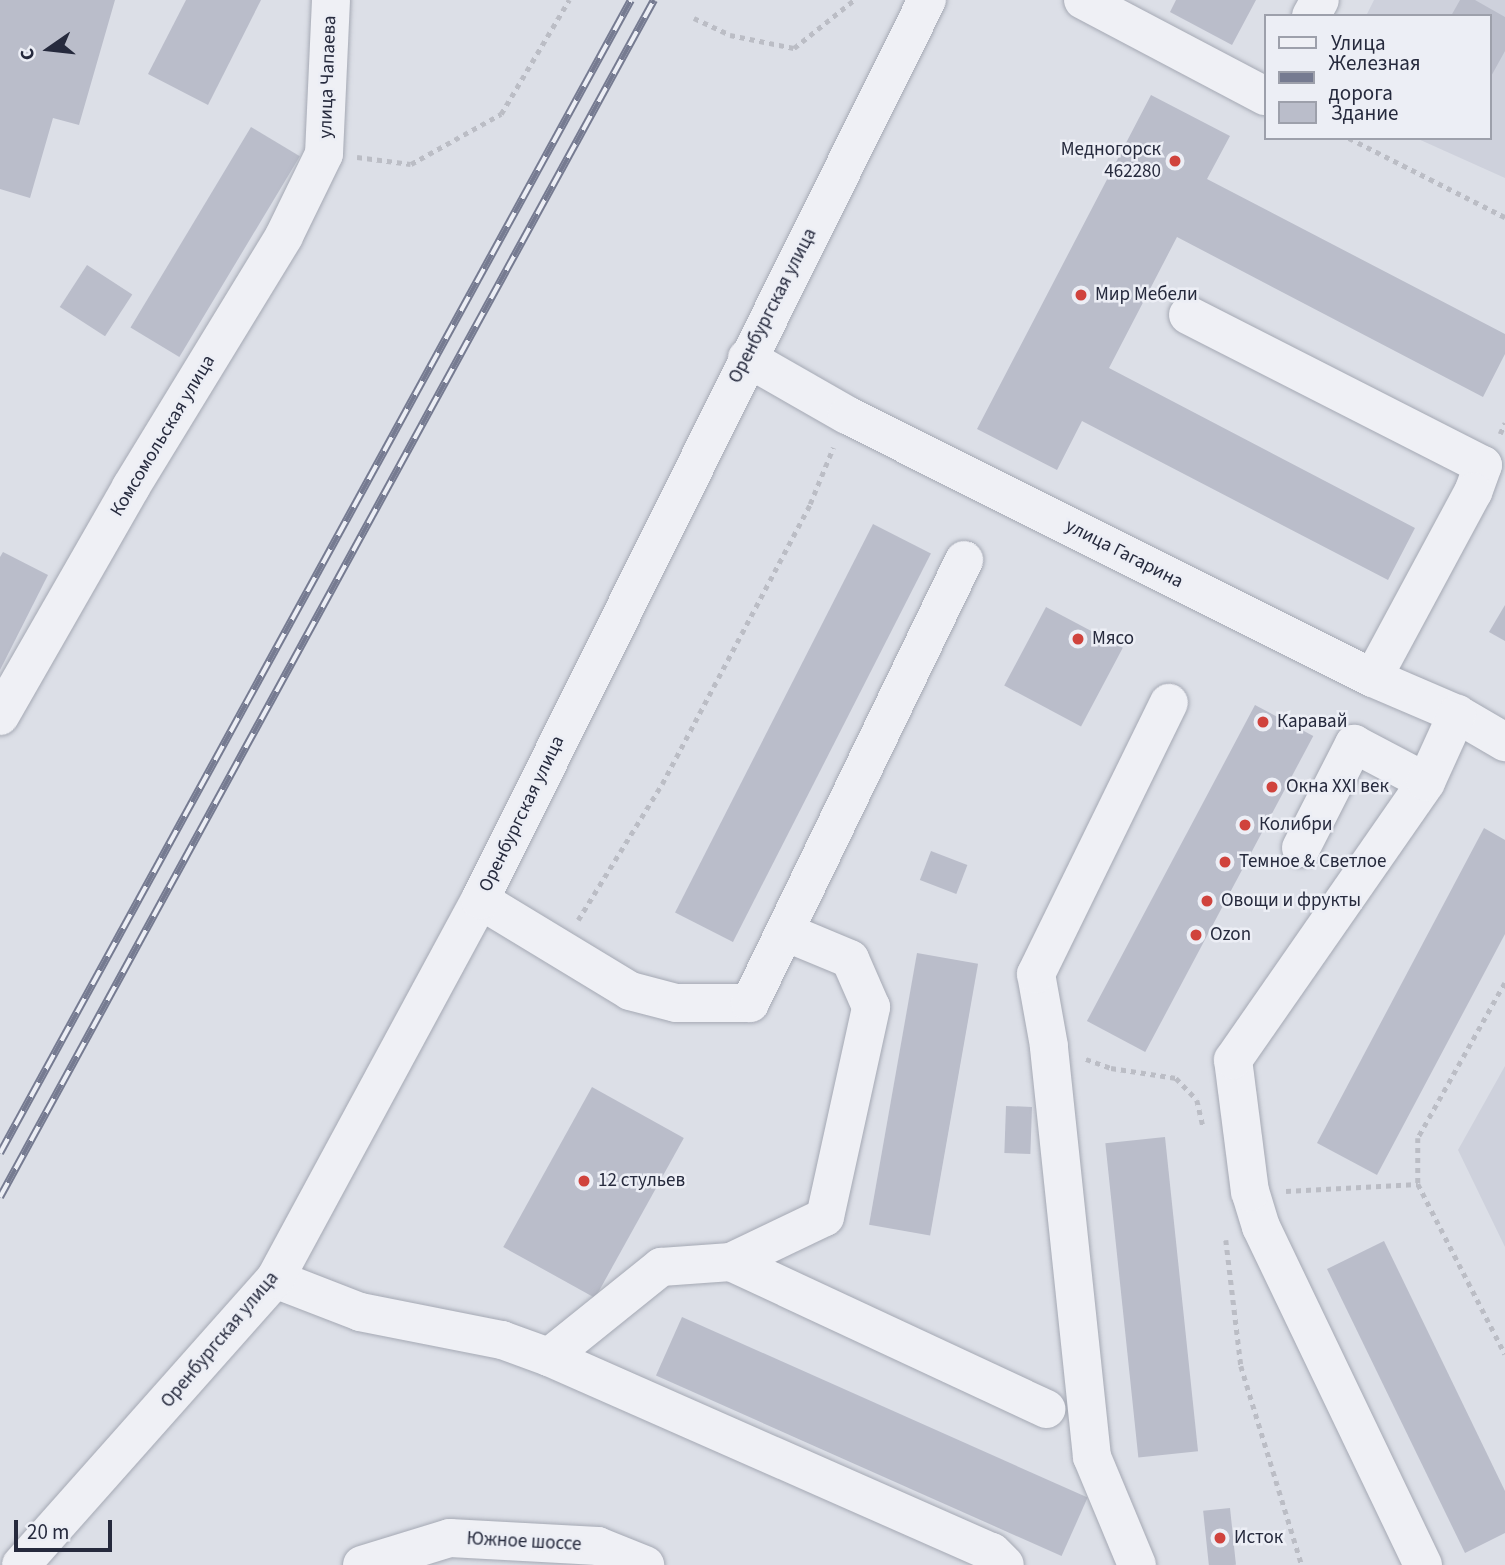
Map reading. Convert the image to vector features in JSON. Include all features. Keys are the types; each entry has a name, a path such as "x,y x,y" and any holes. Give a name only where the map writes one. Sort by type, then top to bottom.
{"street":[{"name":"улица Чапаева","path":"324,154 331,0"},
{"name":"Оренбургская улица","path":"21,1565 275,1279 480,900 927,0"},
{"path":"1083,0 1264,95"},
{"name":"Комсомольская улица","path":"0,716 131,487 284,236 324,154"},
{"path":"1188,315 1483,465 1473,492 1373,678"},
{"name":"улица Гагарина","path":"747,358 847,415 1373,678 1457,714 1505,742"},
{"path":"480,900 630,991 676,1003 750,1003 964,559"},
{"path":"1137,1565 1092,1457 1049,1046 1036,974 1169,703"},
{"path":"1423,1565 1261,1227 1250,1192 1233,1060 1426,782 1457,714"},
{"path":"1301,849 1354,744 1426,782"},
{"path":"549,1357 661,1267 731,1262 825,1217 871,1007 850,959 785,932"},
{"path":"731,1262 1046,1409"},
{"path":"275,1279 360,1312 502,1340 549,1357 992,1552 1005,1565"},
{"name":"Южное шоссе","path":"362,1565 450,1538 526,1554 598,1546 645,1565"}],"path":[{"path":"324,154 411,163 501,114 569,0"},
{"path":"694,18 730,35 794,48 854,0"},
{"path":"1353,140 1505,217"},
{"path":"561,947 662,784 810,504 847,415"},
{"path":"1505,984 1418,1138 1418,1184 1505,1354"},
{"path":"1049,1046 1111,1068 1176,1078 1197,1100 1206,1138"},
{"path":"1250,1192 1418,1184"},
{"path":"1225,1229 1241,1366 1302,1565"}],"shaded area":[{"path":"1374,0 1505,0 1505,178 1420,140 1491,140 1491,14 1367,14"},
{"path":"1505,1066 1505,1247 1458,1150"}],"building":[{"path":"0,0 115,0 79,125 53,118 30,198 0,189"},
{"path":"186,0 261,0 208,105 148,74"},
{"path":"1176,0 1256,0 1232,45 1170,12"},
{"path":"1460,0 1475,0 1505,17 1505,51 1491,76 1491,14 1452,14"},
{"path":"1151,95 1230,136 1207,179 1505,334 1505,354 1483,397 1177,237 1109,368 1415,528 1388,580 1082,421 1057,470 977,429"},
{"path":"251,127 300,156 179,357 130,328"},
{"path":"87,265 132,294 105,336 60,307"},
{"path":"873,524 931,554 733,942 675,912"},
{"path":"3,552 48,575 0,670 0,557"},
{"path":"1505,605 1505,641 1489,632"},
{"path":"1046,607 1123,648 1081,726 1004,686"},
{"path":"1255,705 1313,736 1145,1052 1087,1021"},
{"path":"1484,828 1505,840 1505,934 1377,1175 1317,1143"},
{"path":"931,851 967,865 956,894 920,880"},
{"path":"917,953 978,964 930,1236 869,1225"},
{"path":"592,1087 684,1138 595,1298 503,1247"},
{"path":"1006,1106 1032,1107 1030,1154 1004,1153"},
{"path":"1165,1137 1198,1451 1138,1458 1105,1143"},
{"path":"1384,1241 1505,1491 1505,1533 1465,1553 1327,1269"},
{"path":"682,1317 1088,1498 1062,1556 656,1375"},
{"name":"Исток","path":"1230,1508 1236,1565 1209,1565 1203,1511"}],"railway":[{"path":"0,1153 631,0"},
{"path":"0,1197 654,0"}],"place":[{"name":"Медногорск 462280","path":"1175,161"},
{"name":"Мир Мебели","path":"1081,295"},
{"name":"Мясо","path":"1078,639"},
{"name":"Каравай","path":"1263,722"},
{"name":"Окна XXI век","path":"1272,787"},
{"name":"Колибри","path":"1245,825"},
{"name":"Темное & Светлое","path":"1225,862"},
{"name":"Овощи и фрукты","path":"1207,901"},
{"name":"Ozon","path":"1196,935"},
{"name":"12 стульев","path":"584,1181"},
{"name":"Исток","path":"1220,1538"}]}
